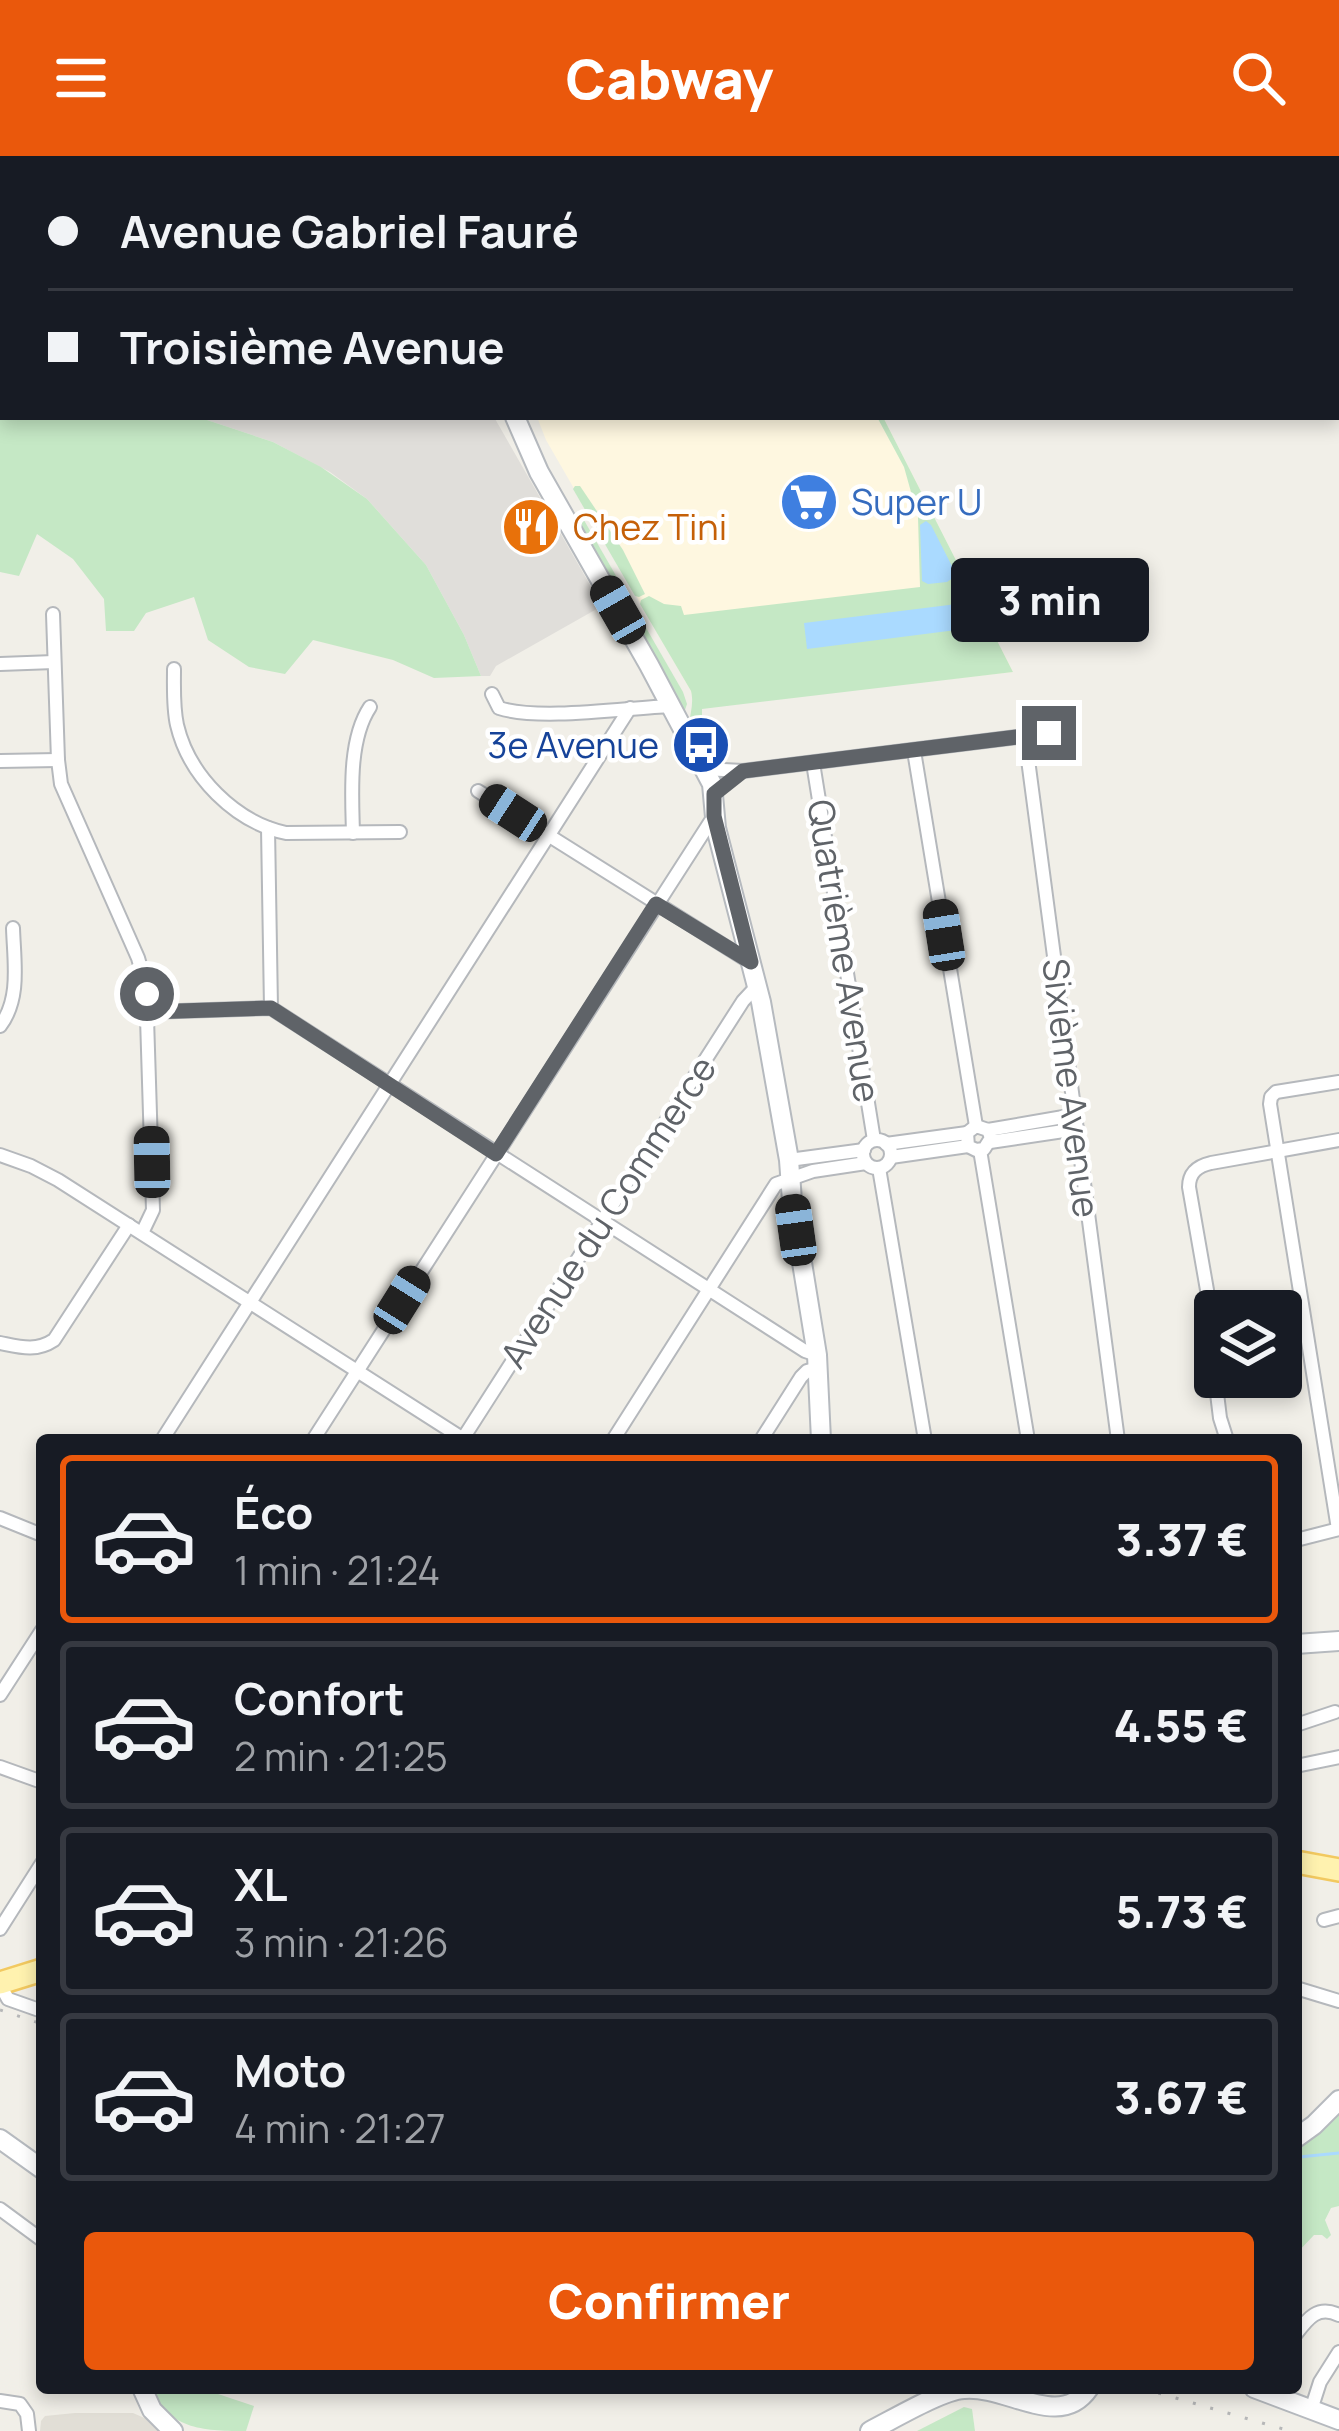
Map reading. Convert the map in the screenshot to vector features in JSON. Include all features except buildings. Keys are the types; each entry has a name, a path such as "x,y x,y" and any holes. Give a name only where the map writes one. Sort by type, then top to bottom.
{"main road":[{"path":"516,420 539,472 712,784 714,816 757,986 790,1169 818,1361 821,1434"},
{"path":"1302,1644 1337,1645"},
{"path":"1302,1863 1339,1870"},
{"path":"0,1984 36,1972"},
{"path":"1302,2134 1339,2100"},
{"path":"0,2139 36,2165"},
{"path":"145,2394 152,2410 173,2431"},
{"path":"870,2431 947,2394"},
{"path":"992,2394 1056,2413 1075,2408 1085,2394"},
{"path":"1270,2394 1339,2420"}],"street":[{"path":"0,1343 30,1348 54,1340 153,1210 148,1012 142,967 67,803 58,760 53,614"},
{"path":"0,664 54,662"},
{"path":"173,669 176,721 186,750 222,799 268,828 304,835 400,832"},
{"path":"492,694 499,708 510,711 670,706"},
{"path":"353,833 352,778 361,727 370,707"},
{"path":"166,1434 630,708"},
{"path":"704,769 743,771 1073,730"},
{"name":"Sixième Avenue","path":"1025,737 1117,1434"},
{"path":"914,751 1027,1434"},
{"path":"0,761 58,760"},
{"name":"Quatrième Avenue","path":"813,763 924,1434"},
{"path":"714,794 743,771"},
{"path":"478,791 751,962"},
{"path":"317,1434 714,816"},
{"path":"268,828 271,1008"},
{"path":"0,1026 14,994 13,928"},
{"name":"Avenue du Commerce","path":"467,1434 757,986"},
{"path":"148,1012 271,1008 806,1351 818,1361 801,1377 765,1434"},
{"path":"1302,1538 1339,1529 1270,1104 1272,1095 1282,1091 1339,1082"},
{"path":"617,1434 790,1169 813,1171 877,1154 1076,1122"},
{"path":"1207,1290 1190,1178 1201,1166 1339,1140"},
{"path":"0,1155 58,1180 454,1434"},
{"path":"1218,1398 1224,1434"},
{"path":"0,1518 36,1533"},
{"path":"0,1695 36,1639"},
{"path":"1302,1723 1335,1712"},
{"path":"1302,1765 1339,1757"},
{"path":"0,1767 36,1780"},
{"path":"0,1929 36,1872"},
{"path":"0,1984 8,1999 36,2009"},
{"path":"1302,1990 1339,2001"},
{"path":"0,2209 36,2236"},
{"path":"1302,2326 1319,2311 1339,2315"},
{"path":"1311,2410 1320,2382 1339,2352"},
{"path":"0,2402 20,2404 29,2431"}],"shaded area":[{"path":"207,420 496,420 602,606 496,666 490,676 481,676 426,565 367,499 330,472 273,442"},
{"path":"538,420 885,420 1013,672 695,707 691,691"},
{"path":"133,2413 149,2420 158,2431 40,2431 45,2416"}],"green space":[{"path":"0,420 207,420 273,442 367,499 426,565 481,676 434,678 393,660 313,640 285,674 249,667 208,640 194,597 146,613 134,631 106,631 104,599 73,559 37,534 19,576 0,572"},
{"path":"879,420 885,420 1013,672 702,709 702,727 691,728 691,691 641,600 649,596 681,606 684,615 920,587 918,517 904,467"},
{"path":"575,486 580,486 623,550 645,594 635,596"},
{"path":"581,515 683,692 684,713 571,520"},
{"path":"1339,2100 1339,2206 1331,2208 1325,2220 1331,2235 1327,2239 1314,2235 1302,2248 1302,2133"},
{"path":"157,2394 218,2394 254,2406 246,2431 191,2426 168,2413"},
{"path":"964,2407 972,2409 975,2431 917,2431"}],"water":[{"path":"926,521 955,572 947,582 922,581 920,525"},
{"path":"965,603 972,628 807,649 804,623"}],"waterway":[{"path":"1302,2157 1339,2153"}],"railway":[{"path":"0,2010 36,2022"},
{"path":"1162,2394 1290,2431"}],"place":[{"name":"Super U","path":"809,502"},
{"name":"Chez Tini","path":"531,527"},
{"name":"3e Avenue","path":"701,745"}],"route":[{"path":"147,994 148,1012 271,1008 496,1154 656,904 751,962 714,816 714,794 728,781 743,771 1049,733"}]}
